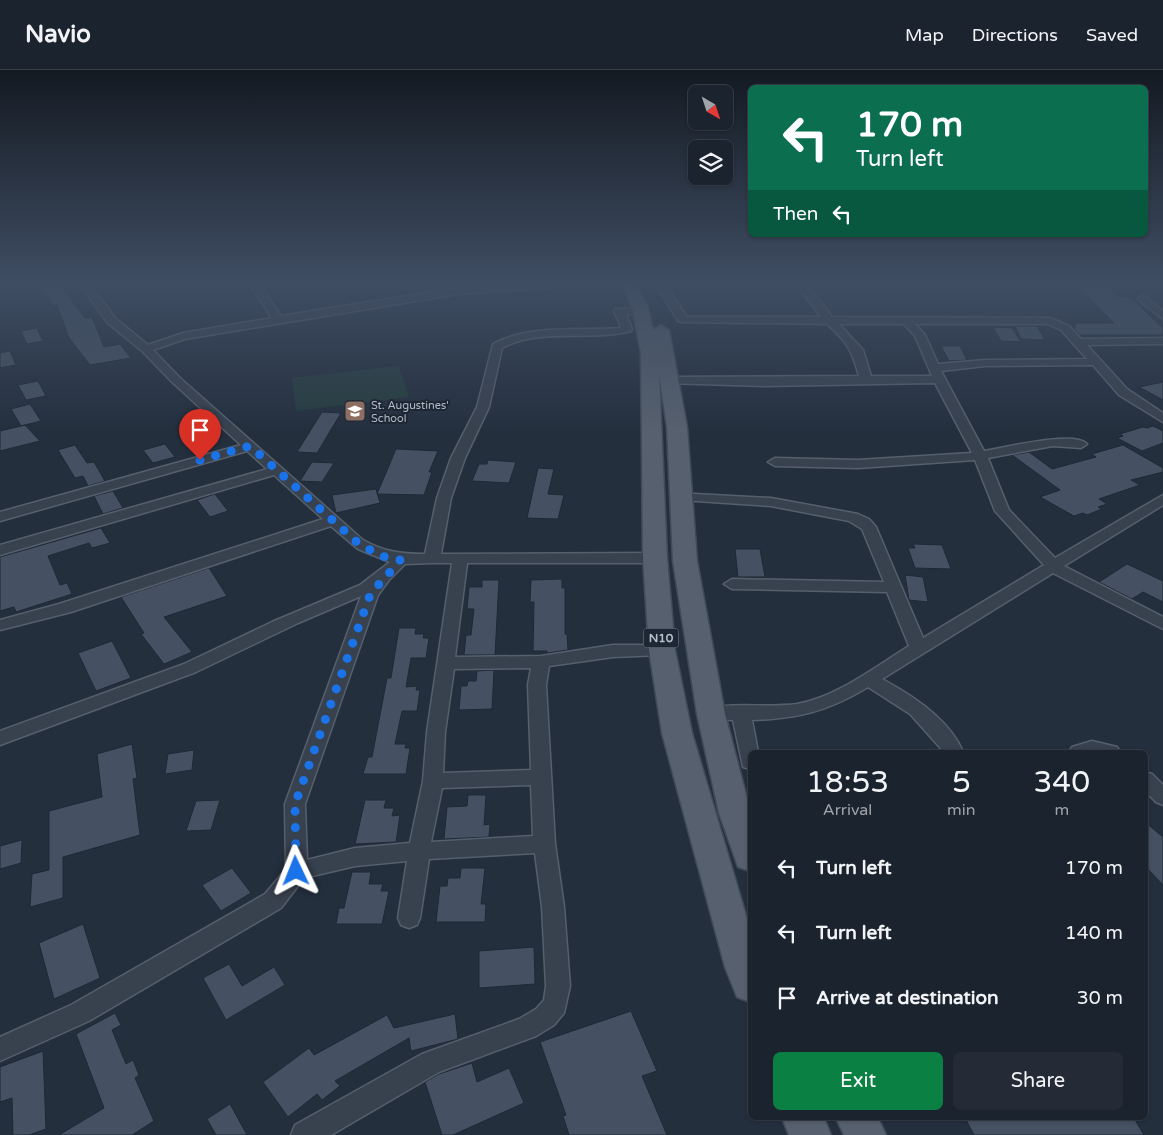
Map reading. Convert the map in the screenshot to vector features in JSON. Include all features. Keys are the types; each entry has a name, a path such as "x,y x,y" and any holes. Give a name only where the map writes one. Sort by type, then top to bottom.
{"main road":[{"name":"N10","path":"645,332 650,354 655,558 662,650 677,733 748,981"},
{"name":"N10","path":"662,332 677,427 685,561 711,714 735,813 748,852"},
{"path":"699,814 735,813"},
{"path":"804,1120 810,1135"},
{"path":"858,1120 866,1135"}],"street":[{"path":"125,332 333,521 370,551 400,560 655,558"},
{"path":"146,349 183,336 209,332"},
{"path":"432,560 444,498 458,458 483,407 497,346 510,340 528,337 608,332"},
{"path":"843,332 857,350 866,380"},
{"path":"917,332 980,456 1002,511 1054,567 1163,624"},
{"path":"1068,332 1123,392 1163,418"},
{"path":"1077,342 1163,341"},
{"path":"670,381 866,380 937,373 985,363 1094,362"},
{"path":"775,462 858,464 915,462 980,456 1053,442 1080,444"},
{"path":"0,517 250,446"},
{"path":"0,550 277,470"},
{"path":"681,496 771,502 853,517 869,527 918,649"},
{"path":"711,714 766,714 810,708 868,679 1163,499"},
{"path":"0,626 65,608 333,521"},
{"path":"409,918 419,851 433,781 436,732 460,559"},
{"path":"0,738 46,719 176,674 381,580 391,572 400,560"},
{"path":"0,1049 80,1013 273,901 296,871 295,804 370,595 381,580"},
{"path":"732,584 893,587"},
{"path":"445,662 540,662 613,651 662,650"},
{"path":"305,1135 431,1063 527,1028 545,1017 555,1005 558,986 553,907 544,844 541,777 537,685 540,662"},
{"path":"868,679 900,696 921,711 953,750"},
{"path":"741,713 748,751"},
{"path":"1086,750 1092,748 1101,750"},
{"path":"433,781 541,777"},
{"path":"1148,782 1163,797"},
{"path":"296,871 355,857 419,851 544,844"}],"green space":[{"path":"399,366 409,397 296,411 292,378"}],"building":[{"path":"21,332 39,332 43,341 27,344"},
{"path":"67,332 98,332 104,347 120,344 131,358 90,365 69,338"},
{"path":"996,332 1014,332 1021,342 1001,341"},
{"path":"1018,332 1040,332 1045,340 1021,339"},
{"path":"1077,332 1163,332 1163,335 1080,335"},
{"path":"941,346 960,346 967,360 949,361"},
{"path":"10,351 16,365 0,368 0,353"},
{"path":"38,381 46,396 26,400 18,385"},
{"path":"1163,382 1163,400 1139,387"},
{"path":"30,404 41,421 21,426 11,409"},
{"path":"322,412 341,413 317,453 297,452"},
{"path":"25,425 40,441 0,451 0,431"},
{"path":"1153,426 1163,431 1163,443 1142,451 1117,438 1123,436 1120,434"},
{"path":"165,444 175,457 153,463 143,450"},
{"path":"75,445 87,463 94,462 105,481 88,486 83,476 75,478 58,450"},
{"path":"1123,445 1163,468 1163,472 1131,480 1140,485 1099,499 1107,504 1098,507 1102,509 1087,515 1083,513 1074,516 1040,497 1060,490 1012,455 1029,452 1052,469 1096,457 1092,454"},
{"path":"396,449 438,451 429,472 432,472 424,495 377,494"},
{"path":"488,460 516,462 509,483 472,481 479,464 487,464"},
{"path":"312,462 334,463 322,482 300,481"},
{"path":"538,468 554,469 548,494 564,495 558,519 527,518"},
{"path":"376,489 380,503 336,513 332,495"},
{"path":"113,491 123,508 103,514 94,496"},
{"path":"215,494 228,511 210,517 197,500"},
{"path":"101,528 110,543 92,548 89,543 48,556 60,585 67,583 72,594 16,612 14,607 0,611 0,557"},
{"path":"913,544 942,545 951,569 915,568 908,548 915,548"},
{"path":"735,549 760,549 765,577 738,577"},
{"path":"1127,564 1163,581 1163,602 1143,592 1132,599 1099,582"},
{"path":"209,568 227,596 164,617 192,652 164,664 141,634 144,633 121,597"},
{"path":"905,575 923,577 928,602 909,600"},
{"path":"562,579 562,588 565,588 565,634 567,634 568,650 547,653 547,651 533,651 534,602 530,602 531,580"},
{"path":"482,580 499,580 495,655 464,655 466,635 471,635 474,609 467,609 469,587 482,587"},
{"path":"399,628 416,628 415,634 424,634 423,638 429,638 426,658 411,658 406,687 417,686 416,690 420,690 417,711 402,711 395,744 406,744 405,748 410,748 406,774 363,774 368,757 372,757 387,678 391,678"},
{"path":"112,641 131,678 96,691 78,653"},
{"path":"494,670 492,709 459,710 461,686 467,686 468,681 476,681 477,671"},
{"path":"132,744 137,778 133,779 140,835 63,857 63,898 30,907 32,874 49,870 49,811 102,797 97,754"},
{"path":"194,750 192,770 165,774 168,754"},
{"path":"468,795 486,795 484,825 490,824 489,837 444,839 447,807 467,806"},
{"path":"220,800 211,830 186,831 196,801"},
{"path":"365,800 386,800 384,808 394,808 392,816 400,815 396,842 355,844"},
{"path":"1148,824 1163,837 1163,885 1148,869"},
{"path":"22,840 21,863 0,869 0,846"},
{"path":"232,868 251,893 221,911 202,885"},
{"path":"461,868 485,868 481,904 486,904 485,922 436,922 440,886 447,886 448,878 460,878"},
{"path":"352,872 371,872 369,884 383,884 381,891 389,891 382,924 336,924 339,908 344,908"},
{"path":"83,924 100,978 54,999 39,943"},
{"path":"534,947 535,984 479,988 479,951"},
{"path":"229,964 242,986 274,967 285,985 226,1020 203,978"},
{"path":"631,1011 657,1071 642,1076 667,1135 569,1135 563,1116 566,1115 540,1042"},
{"path":"115,1013 121,1025 112,1030 126,1064 133,1060 139,1075 135,1078 154,1121 132,1135 59,1135 104,1108 76,1034"},
{"path":"455,1014 458,1039 411,1051 409,1038 335,1081 340,1086 322,1100 317,1094 288,1117 263,1082 309,1048 314,1055 387,1015 394,1028"},
{"path":"43,1051 46,1129 29,1135 13,1135 12,1098 0,1102 0,1067"},
{"path":"472,1063 477,1082 509,1068 524,1103 453,1135 442,1135 425,1082 439,1074"},
{"path":"230,1104 247,1135 216,1135 207,1119"},
{"path":"966,1120 1135,1120 1144,1135 974,1135"}],"place":[{"name":"St. Augustines' School","path":"355,411"}],"route":[{"path":"200,460 250,446 358,543 381,556 400,560 370,595 295,804 296,871"}]}
